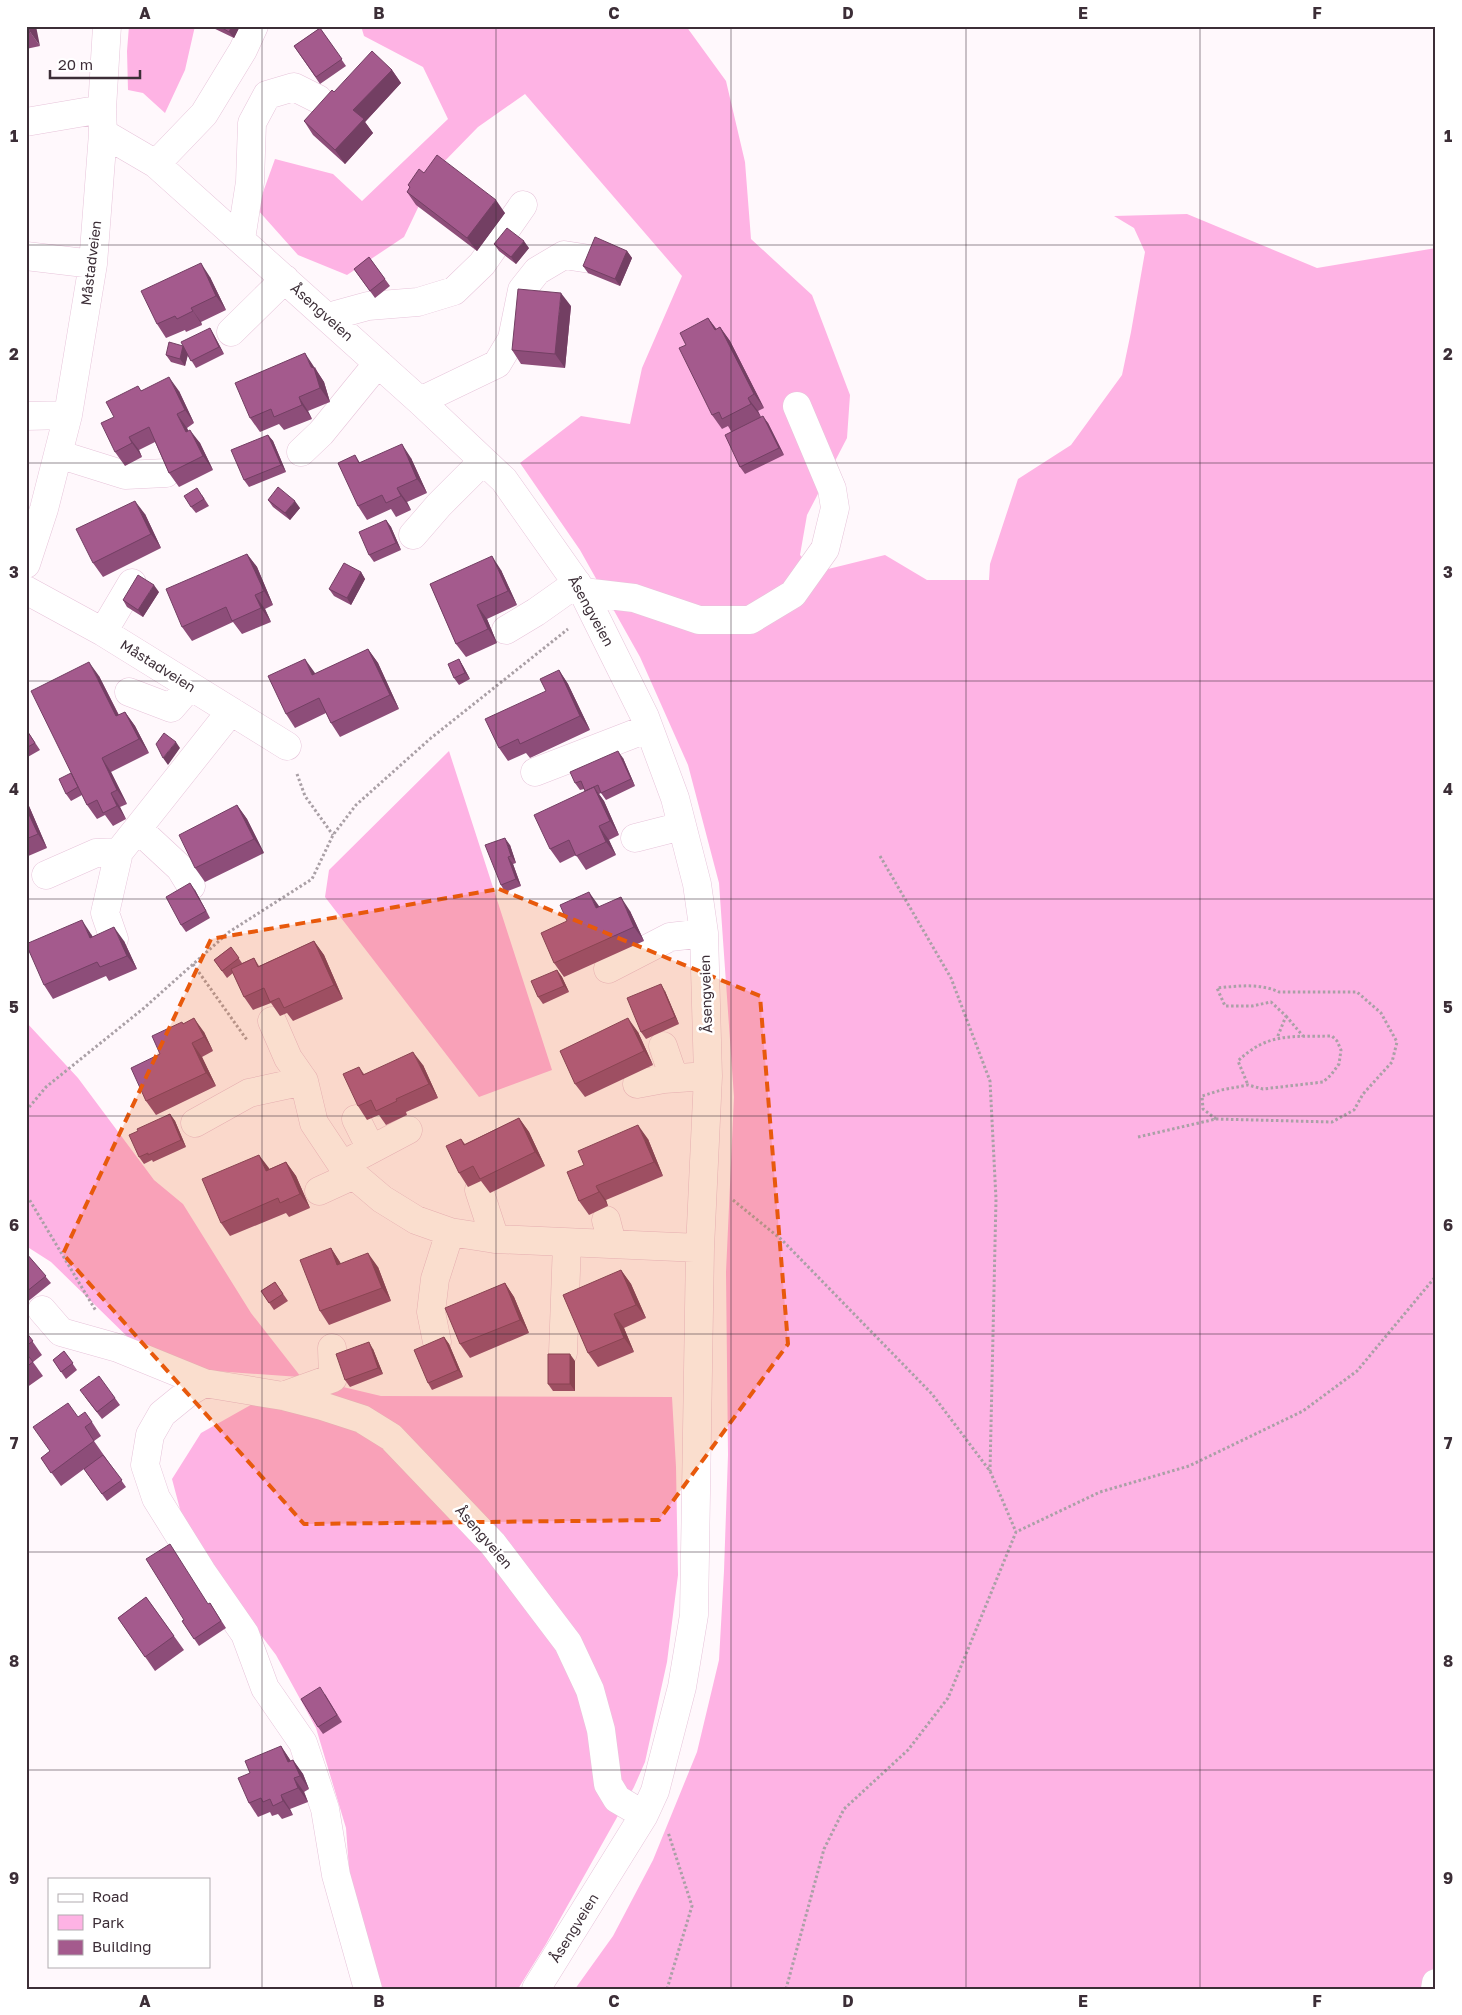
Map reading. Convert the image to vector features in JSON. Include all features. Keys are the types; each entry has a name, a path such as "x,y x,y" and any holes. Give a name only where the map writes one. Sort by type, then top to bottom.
{"street":[{"name":"Måstadveien","path":"26,564 44,509 68,416 93,264 107,26"},
{"path":"156,164 204,114 243,50 254,26"},
{"path":"241,239 250,182 252,123 267,95 294,87 318,99"},
{"path":"26,122 102,121"},
{"name":"Åsengveien","path":"102,121 156,164 285,278 420,400 504,480 584,595 650,728 675,798 698,884 704,933 708,1076 700,1248 694,1615 682,1686 649,1803 536,1989"},
{"path":"328,318 368,306 418,302 454,291 482,264 523,205"},
{"path":"420,400 497,364 512,339 522,290 537,271 564,255 590,259"},
{"path":"26,256 93,264"},
{"path":"231,332 285,278"},
{"path":"301,452 321,433 378,363"},
{"path":"506,630 536,612 584,595 634,598 699,620 750,620 793,594 825,549 834,508 832,489 797,406"},
{"path":"26,416 68,416"},
{"path":"58,454 125,475 166,473"},
{"path":"412,535 483,461"},
{"path":"103,632 132,583"},
{"name":"Måstadveien","path":"26,590 103,632 287,746"},
{"path":"129,692 171,708 190,686"},
{"path":"114,939 105,913 119,852 231,711"},
{"path":"535,772 650,728"},
{"path":"635,838 682,826"},
{"path":"138,829 180,868 191,886"},
{"path":"46,875 96,853 119,852"},
{"path":"608,969 670,937 704,933"},
{"path":"272,1021 288,1058 304,1081 314,1123 348,1170 382,1199 416,1220 450,1232 495,1238 568,1244 609,1232 700,1248"},
{"path":"663,1046 674,1078"},
{"path":"638,1084 674,1078 708,1076"},
{"path":"195,1123 250,1093 304,1081"},
{"path":"356,1120 371,1149"},
{"path":"319,1191 348,1170 371,1149 408,1130"},
{"path":"479,1190 495,1238"},
{"path":"437,1342 431,1312 434,1279 450,1232"},
{"path":"563,1353 568,1244"},
{"name":"Åsengveien","path":"42,1310 61,1332 118,1348 204,1383 283,1396 322,1406 362,1419 391,1438 493,1544 568,1643 590,1690 599,1722 608,1784 617,1799 649,1803"},
{"path":"283,1396 333,1378 332,1348"},
{"path":"204,1383 189,1392 162,1414 150,1435 145,1464 156,1498 202,1572 245,1634 265,1688 303,1743 325,1808 336,1875 368,1989"},
{"path":"1435,1989 1436,1983"}],"path":[{"path":"26,1111 46,1087 144,1008 229,932 312,879 333,835 356,805 432,738 584,595"},
{"path":"287,746 305,796 333,835"},
{"path":"880,856 951,978 990,1081 996,1199 990,1471"},
{"path":"1138,1137 1216,1119 1332,1122 1354,1110 1363,1094 1392,1062 1397,1042 1381,1013 1357,992 1279,992 1268,987 1244,986 1218,988 1225,1006 1252,1006 1271,1002 1286,1016 1303,1037"},
{"path":"1277,1038 1286,1016"},
{"path":"1216,1119 1203,1109 1202,1096 1248,1085 1263,1089 1323,1082 1331,1075 1338,1064 1341,1050 1337,1041 1332,1036 1277,1038 1252,1048 1238,1061 1248,1085"},
{"path":"703,1176 782,1240 932,1394 990,1471 1016,1532"},
{"path":"26,1197 30,1199 118,1348"},
{"path":"786,1989 824,1849 844,1809 908,1750 948,1698 1016,1532 1100,1492 1189,1466 1303,1410 1357,1371 1436,1276"},
{"path":"649,1803 692,1906 666,1989"}],"highlighted area":[{"path":"499,889 760,996 788,1344 659,1520 304,1524 63,1254 211,939"}],"green space":[{"path":"129,26 195,26 185,70 165,113 143,93 128,90 127,51"},
{"path":"361,26 686,26 726,81 745,162 751,239 812,295 850,395 847,438 807,515 800,555 816,572 885,555 927,580 989,580 990,564 1018,479 1071,445 1122,375 1145,252 1134,228 1114,216 1187,214 1317,268 1436,248 1436,1989 575,1989 613,1936 653,1860 697,1752 719,1660 728,1455 726,1272 734,1097 719,883 688,765 640,657 580,550 520,463 581,416 630,424 642,368 682,276 525,94 478,127 436,170 404,237 347,275 298,255 257,209 275,159 333,174 362,201 448,119 423,67 364,36"},
{"path":"449,751 552,1070 479,1097 325,897 329,870"},
{"path":"26,1022 78,1078 154,1180 183,1204 251,1313 301,1377 381,1396 672,1397 676,1467 678,1575 667,1662 645,1762 634,1787 546,1944 518,1989 382,1989 350,1883 346,1828 316,1728 276,1655 225,1588 181,1513 172,1479 201,1433 300,1377 201,1370 139,1348 51,1262 26,1246"}],"building":[{"path":"26,26 29,26 30,32 26,33"},
{"path":"219,26 232,26 229,32"},
{"path":"320,28 342,59 316,77 294,46"},
{"path":"372,51 392,70 353,110 364,119 335,150 304,121 332,90 334,92"},
{"path":"437,155 496,200 467,238 407,192 410,187 408,185 419,169 424,173"},
{"path":"507,228 524,241 511,257 494,244"},
{"path":"595,237 627,251 615,279 583,266"},
{"path":"369,257 385,279 370,291 354,269"},
{"path":"201,263 216,296 191,308 193,311 177,319 175,316 157,324 141,291"},
{"path":"518,289 561,293 555,354 512,350"},
{"path":"708,318 715,330 720,327 754,394 748,398 751,404 722,419 719,412 712,415 679,348 686,345 680,333"},
{"path":"210,328 219,347 191,361 181,342"},
{"path":"169,342 183,346 180,359 166,355"},
{"path":"305,353 311,367 314,368 320,388 299,397 302,405 274,417 271,409 250,418 235,383"},
{"path":"169,377 185,410 177,414 186,432 190,430 203,456 169,473 149,427 129,437 132,443 115,452 101,423 114,417 106,402 138,386 141,391"},
{"path":"763,416 779,448 740,467 725,435"},
{"path":"268,435 281,465 244,480 231,450"},
{"path":"402,444 417,479 397,488 401,496 386,503 382,495 358,506 338,463 355,455 359,463"},
{"path":"278,487 295,501 285,513 268,500"},
{"path":"197,488 204,499 191,507 184,496"},
{"path":"135,501 151,534 93,563 76,529"},
{"path":"386,520 396,543 369,555 359,532"},
{"path":"247,554 264,591 255,595 261,608 232,621 226,607 182,627 166,589"},
{"path":"492,556 508,591 477,605 488,629 456,644 430,584"},
{"path":"344,563 361,572 347,598 329,589"},
{"path":"138,575 154,585 138,610 123,600"},
{"path":"368,649 390,695 331,723 319,698 286,714 268,676 305,659 312,675"},
{"path":"459,659 465,673 454,678 448,664"},
{"path":"89,662 116,716 125,712 139,739 102,758 117,790 111,793 117,806 103,813 97,800 87,805 31,691"},
{"path":"559,670 580,716 520,744 518,739 499,748 485,719 546,691 540,679"},
{"path":"26,729 35,743 26,748"},
{"path":"164,733 176,742 163,758 156,744"},
{"path":"618,751 631,779 601,793 598,785 585,791 581,781 575,783 570,772"},
{"path":"71,773 78,787 66,794 59,779"},
{"path":"594,787 610,821 599,826 606,842 576,856 569,840 550,849 534,815"},
{"path":"237,805 254,839 195,868 179,835"},
{"path":"26,808 38,834 26,839"},
{"path":"505,838 511,856 508,857 516,879 501,885 485,845"},
{"path":"190,883 206,911 181,925 166,897"},
{"path":"589,892 596,908 621,897 634,927 554,963 541,933 567,921 560,905"},
{"path":"82,920 90,938 114,927 127,956 100,967 97,962 44,985 26,944"},
{"path":"314,941 334,985 284,1008 279,998 270,1002 264,988 244,997 231,969 254,958 258,967"},
{"path":"231,947 239,958 222,971 214,960"},
{"path":"557,970 564,986 538,997 531,981"},
{"path":"661,984 675,1017 641,1032 627,998"},
{"path":"194,1018 204,1037 192,1043 206,1073 146,1101 131,1068 160,1054 152,1036"},
{"path":"628,1018 644,1051 575,1084 560,1051"},
{"path":"413,1052 429,1084 396,1099 397,1101 376,1111 371,1100 358,1106 343,1074 359,1067 363,1075"},
{"path":"170,1114 181,1140 148,1155 148,1153 139,1157 129,1135 138,1131 137,1129"},
{"path":"519,1118 535,1152 480,1179 473,1166 459,1173 446,1146 461,1139 464,1145"},
{"path":"638,1125 654,1162 596,1186 599,1192 579,1201 567,1172 584,1165 578,1151"},
{"path":"259,1155 266,1171 286,1162 300,1194 280,1203 278,1198 221,1223 202,1179"},
{"path":"331,1248 337,1265 368,1253 382,1288 320,1311 300,1260"},
{"path":"26,1253 46,1276 26,1292"},
{"path":"621,1270 636,1305 614,1314 624,1338 588,1353 563,1295"},
{"path":"275,1282 283,1294 269,1303 261,1291"},
{"path":"505,1283 520,1320 460,1344 445,1308"},
{"path":"26,1332 33,1341 26,1346"},
{"path":"444,1337 458,1370 428,1383 414,1350"},
{"path":"369,1342 378,1368 345,1380 336,1354"},
{"path":"64,1351 73,1363 61,1372 53,1360"},
{"path":"26,1353 33,1362 26,1367"},
{"path":"548,1354 570,1354 570,1384 548,1384"},
{"path":"99,1376 115,1398 97,1412 80,1390"},
{"path":"68,1403 78,1417 85,1412 92,1422 85,1427 94,1441 51,1473 41,1458 50,1451 33,1427"},
{"path":"103,1455 122,1480 102,1494 84,1469"},
{"path":"170,1544 221,1621 194,1639 146,1559"},
{"path":"146,1597 174,1636 145,1657 118,1618"},
{"path":"320,1687 337,1715 318,1727 301,1699"},
{"path":"281,1746 288,1762 293,1760 300,1776 294,1778 298,1788 281,1795 283,1801 273,1806 270,1799 263,1802 261,1798 249,1803 238,1778 250,1773 245,1761"}]}
